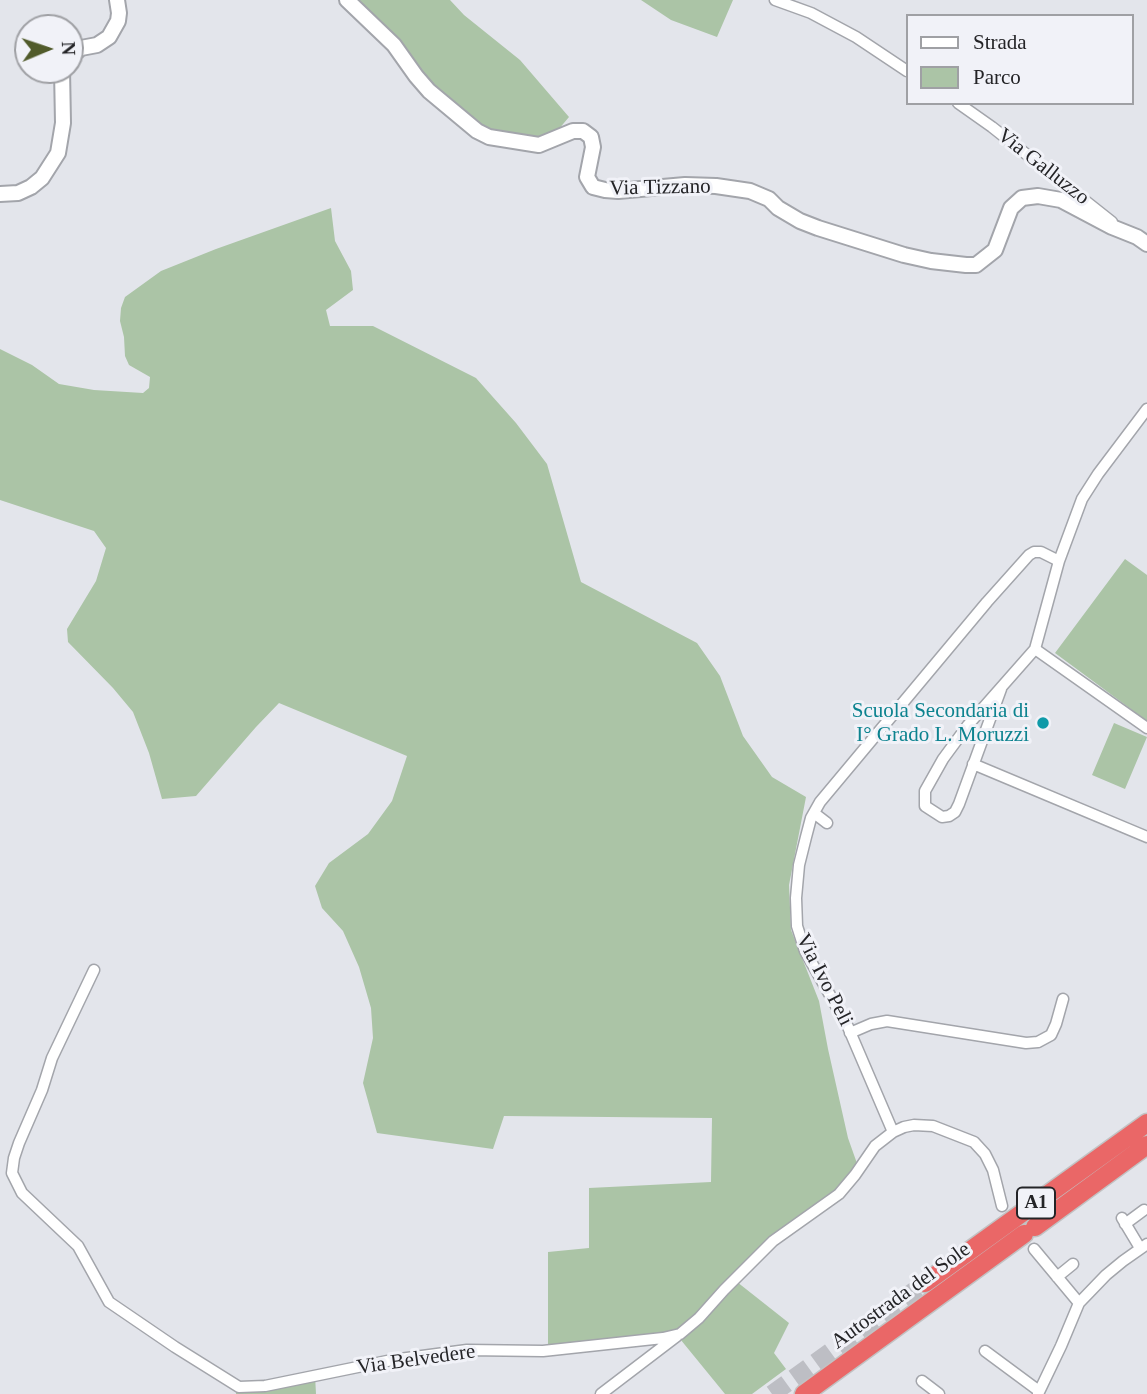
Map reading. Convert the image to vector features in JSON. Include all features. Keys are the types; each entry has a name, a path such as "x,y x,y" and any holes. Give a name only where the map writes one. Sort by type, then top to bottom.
{"highway":[{"name":"Autostrada del Sole","path":"925,1283 1147,1123"},
{"name":"Autostrada del Sole","path":"804,1394 1031,1237 1147,1145"}],"street":[{"path":"84,47 97,45 109,37 118,21 117,0"},
{"name":"Via Tizzano","path":"347,0 394,45 429,91 477,131 489,137 539,145 573,131 583,131 591,136 593,148 587,177 593,187 618,191 685,185 750,191 769,198 778,208 818,228 904,255 966,265 976,265 995,250 1011,208 1022,198 1038,196 1061,200 1147,243"},
{"path":"775,0 811,13 856,37 906,70"},
{"path":"0,194 18,193 31,187 42,178 58,153 63,123 62,84"},
{"name":"Via Galluzzo","path":"961,105 1126,233"},
{"path":"1001,689 955,812 942,817 925,806 925,791 943,759 968,726 1035,649 1059,561 1082,499 1147,409"},
{"name":"Via Ivo Peli","path":"893,1132 850,1033 805,951 797,926 799,865 806,837 820,802 1029,555 1041,552 1059,561"},
{"path":"1035,649 1147,728"},
{"path":"973,764 1147,837"},
{"path":"814,813 827,823"},
{"name":"Via Belvedere","path":"94,970 52,1058 42,1090 16,1150 12,1173 22,1193 78,1246 109,1302 175,1348 239,1387 265,1386 393,1360 467,1350 543,1351 680,1334"},
{"path":"850,1033 887,1021 1026,1043 1038,1042 1051,1035 1063,999"},
{"path":"601,1394 660,1351 699,1318 773,1241 839,1194 875,1146 893,1132 914,1125 924,1125 943,1129 974,1142 985,1154 993,1170 1002,1206"},
{"path":"985,1351 1039,1393 1079,1303 1106,1275 1144,1246 1124,1221 1144,1210"},
{"path":"1031,1237 1057,1277 1079,1303"},
{"path":"1057,1277 1073,1264"},
{"path":"922,1381 939,1394"}],"green space":[{"path":"344,0 450,0 464,15 520,60 569,117 553,136 525,143 476,130"},
{"path":"641,0 733,0 717,37 671,20"},
{"path":"331,208 335,241 351,271 353,290 326,310 330,326 373,326 476,378 516,423 547,464 581,582 697,643 720,676 743,736 772,777 806,797 789,885 791,930 819,1001 848,1138 859,1169 840,1194 732,1278 789,1323 774,1353 786,1369 752,1394 725,1394 676,1334 548,1349 548,1252 589,1248 589,1188 711,1182 712,1118 504,1116 493,1149 377,1133 363,1083 373,1038 371,1008 359,967 343,931 322,908 315,886 329,863 368,834 392,801 407,756 279,703 196,796 162,799 149,753 133,712 68,642 67,629 96,581 106,548 94,531 0,500 0,349 32,365 59,384 94,390 143,393 149,388 150,377 129,365 125,356 120,321 125,297 161,271"},
{"path":"1125,559 1147,575 1147,721 1055,653"},
{"path":"1114,723 1147,737 1125,789 1092,775"},
{"path":"315,1375 316,1394 236,1394 236,1386"}],"tunnel":[{"path":"772,1394 925,1283"}],"place":[{"name":"Scuola Secondaria di I° Grado L. Moruzzi","path":"1043,723"}]}
